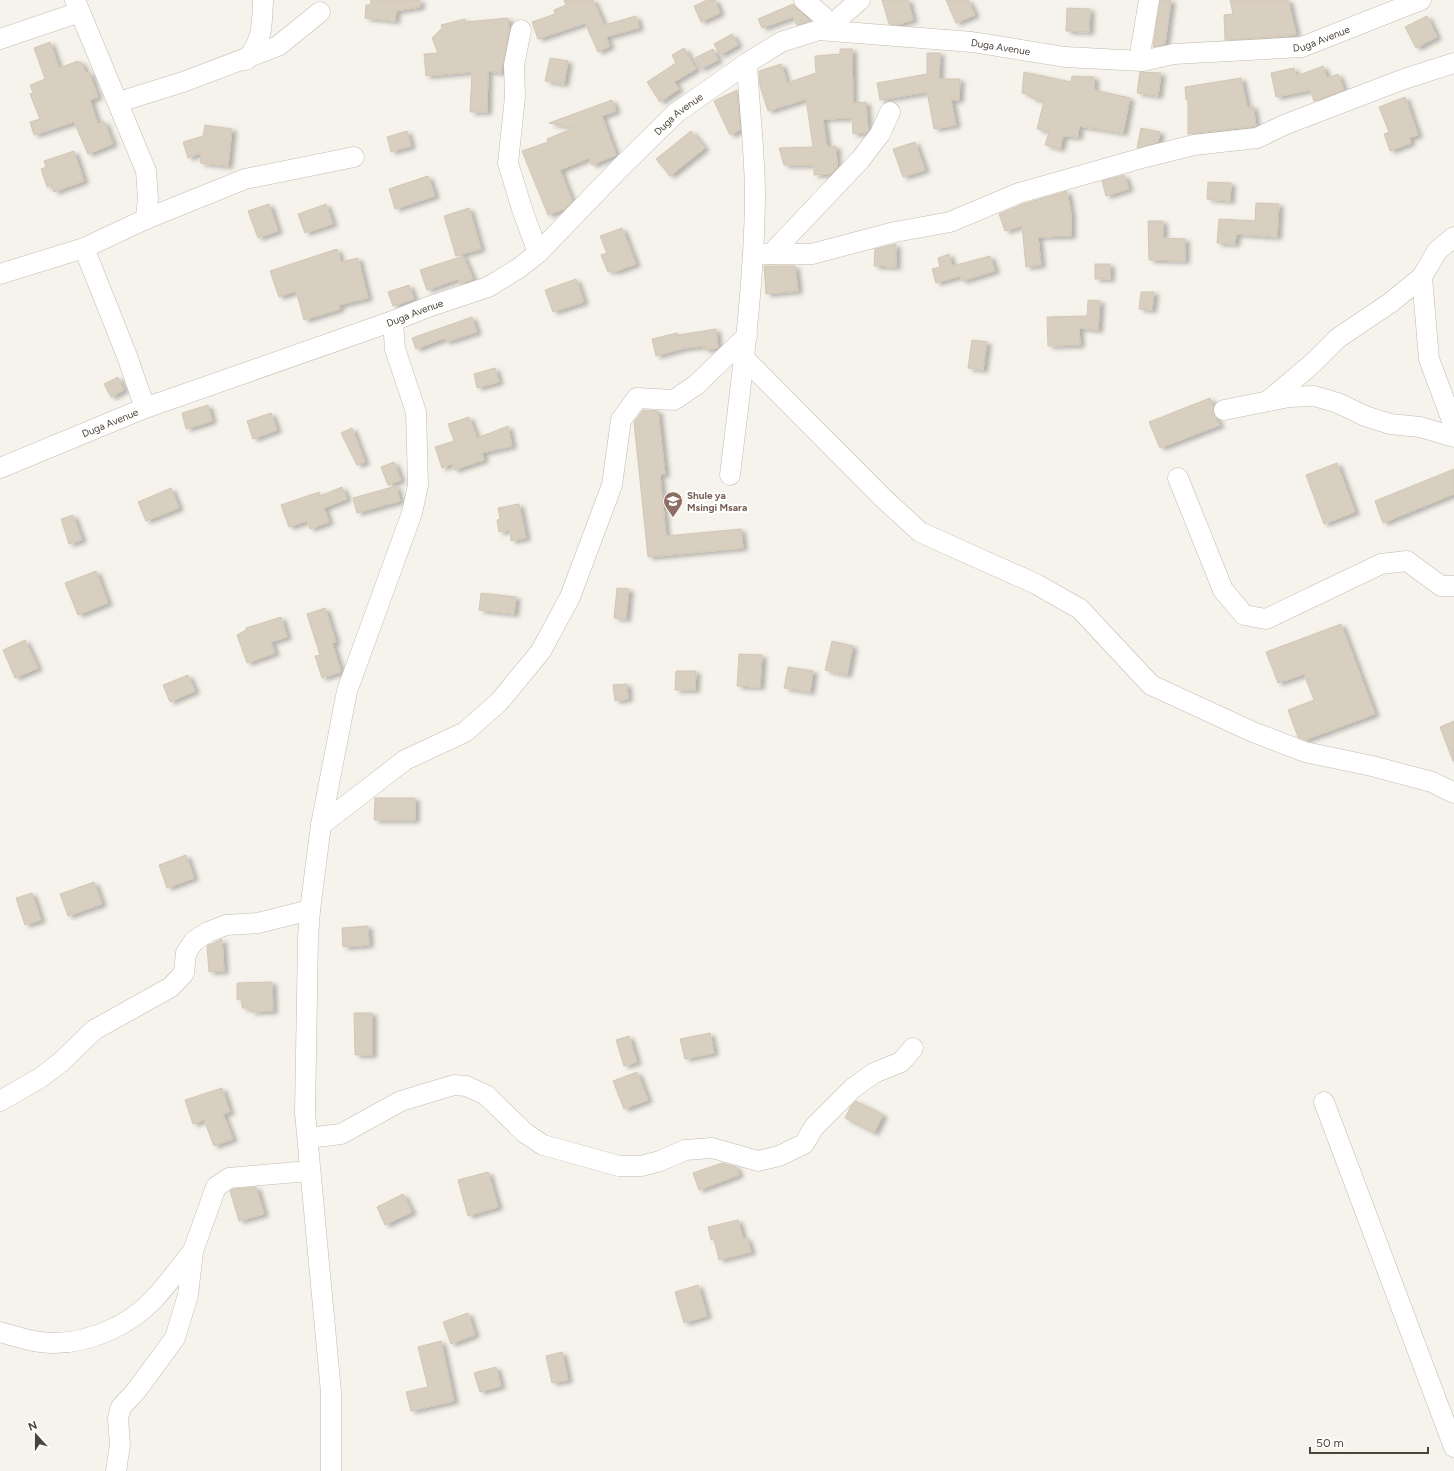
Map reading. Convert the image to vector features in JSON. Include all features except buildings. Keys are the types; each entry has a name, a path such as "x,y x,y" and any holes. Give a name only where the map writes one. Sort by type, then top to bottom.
{"street":[{"path":"246,60 255,49 260,35 262,0"},
{"path":"804,0 825,27 860,0"},
{"path":"1142,60 1141,48 1149,0"},
{"name":"Duga Avenue","path":"0,468 145,408 488,287 519,268 538,253 676,113 747,63 781,42 825,27 972,42 1065,57 1142,60 1174,54 1302,47 1421,0"},
{"path":"0,40 78,6 119,102 146,171 148,198 146,220"},
{"path":"119,102 246,60 278,46 320,12"},
{"path":"521,30 514,65 515,97 508,163 519,202 538,253"},
{"path":"730,475 747,336 762,254 755,195 747,63"},
{"path":"762,254 812,254 895,232 950,222 1019,194 1146,157 1194,145 1256,138 1284,125 1404,79 1454,63"},
{"path":"762,254 860,160 880,134 890,112"},
{"path":"0,274 84,248 146,220 245,179 354,157"},
{"path":"1268,401 1313,363 1338,338 1390,303 1422,277 1437,251 1454,237"},
{"path":"84,248 127,356 145,408"},
{"path":"1422,277 1423,310 1429,359 1454,426"},
{"path":"332,1471 331,1392 309,1171 308,1138 305,1113 310,910 321,825 347,691 412,513 418,485 416,412 395,349 393,321"},
{"path":"321,825 406,760 465,732 499,702 541,651 570,598 612,485 621,420 628,409 637,398 674,400 696,385 747,336"},
{"path":"744,358 883,498 920,532 1036,584 1080,609 1151,685 1253,732 1305,752 1372,766 1432,782 1454,793"},
{"path":"1224,410 1289,397 1314,396 1338,403 1365,416 1390,424 1420,427 1454,437"},
{"path":"1178,478 1223,590 1244,615 1266,619 1381,564 1407,561 1441,586 1454,586"},
{"path":"0,1101 40,1078 56,1066 94,1030 171,986 184,973 186,953 194,941 208,932 226,925 258,923 310,910"},
{"path":"308,1138 341,1134 401,1101 454,1085 466,1086 486,1095 525,1133 543,1145 619,1166 641,1166 660,1161 685,1150 712,1148 758,1161 778,1156 804,1144 814,1127 853,1088 874,1073 901,1062 913,1048"},
{"path":"1324,1102 1454,1447"},
{"path":"116,1471 120,1446 118,1418 121,1407 136,1391 175,1338 188,1295 193,1251 216,1187 229,1178 309,1171"},
{"path":"0,1332 27,1340 54,1343 80,1340 111,1329 134,1317 154,1299 193,1251"}],"place":[{"name":"Shule ya Msingi Msara","path":"673,518"}]}
